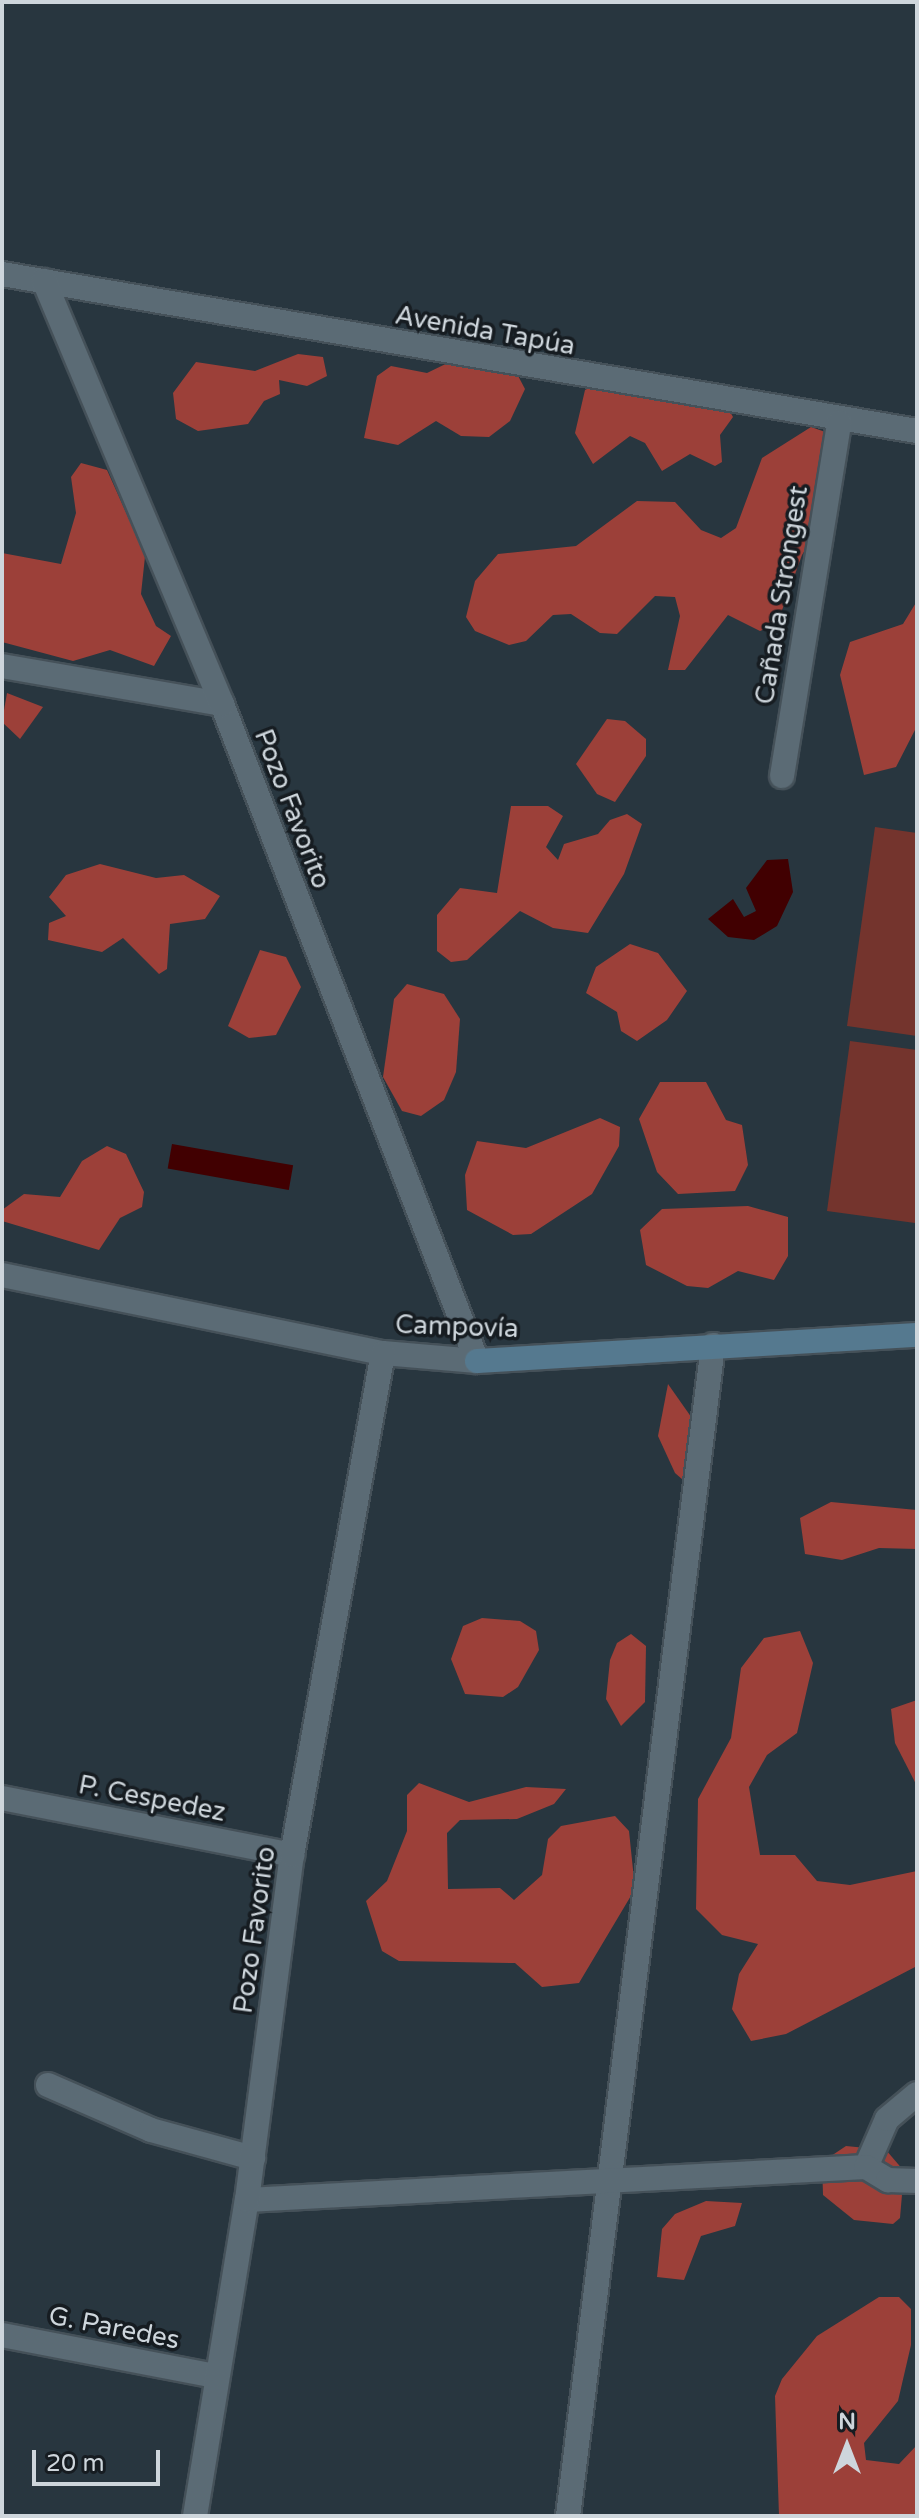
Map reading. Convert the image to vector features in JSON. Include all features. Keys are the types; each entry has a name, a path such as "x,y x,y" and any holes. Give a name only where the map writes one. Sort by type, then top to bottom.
{"street":[{"name":"Avenida Tapúa","path":"2,274 839,423 917,431"},
{"name":"Pozo Favorito","path":"44,281 222,704 477,1361"},
{"name":"Cañada Strongest","path":"782,776 839,423"},
{"path":"2,666 222,704"},
{"name":"Campovía","path":"2,1275 383,1353 477,1361 917,1335"},
{"path":"568,2516 606,2179 713,1345"},
{"name":"Pozo Favorito","path":"195,2516 215,2376 247,2200 292,1855 383,1353"},
{"name":"P. Cespedez","path":"2,1798 292,1855"},
{"path":"48,2085 151,2130 253,2158"},
{"path":"866,2167 887,2119 917,2094"},
{"path":"247,2200 866,2167 888,2180 917,2181"},
{"name":"G. Paredes","path":"2,2335 215,2376"}],"shaded area":[{"path":"298,354 323,357 327,376 307,386 279,380 280,394 264,401 248,424 198,431 176,419 173,393 196,362 255,371"},
{"path":"460,357 515,370 525,389 510,421 489,437 461,436 436,421 398,445 364,438 377,376 391,366 427,373"},
{"path":"593,386 724,401 733,417 720,435 722,462 715,466 690,454 662,471 645,443 630,436 593,464 575,433 585,390"},
{"path":"811,427 831,434 820,526 802,555 777,624 760,631 728,615 685,670 668,670 680,616 675,597 655,596 617,634 600,633 571,614 553,615 526,641 509,645 475,631 466,617 475,581 498,554 576,546 637,501 675,502 701,530 721,538 736,528 762,458"},
{"path":"81,463 107,470 129,519 147,538 141,594 156,626 171,636 154,666 110,650 73,661 2,642 2,553 61,564 76,513 71,477"},
{"path":"917,601 917,726 896,767 864,775 840,675 850,642 903,624"},
{"path":"7,693 43,707 20,739 2,722"},
{"path":"607,719 625,721 646,739 646,756 615,802 597,794 576,764"},
{"path":"511,806 548,806 563,816 546,847 558,860 564,844 598,834 610,820 627,814 642,824 624,874 588,933 553,928 520,911 467,960 451,962 437,951 437,915 460,888 497,893"},
{"path":"875,827 917,833 917,1036 847,1026"},
{"path":"788,859 793,892 777,926 754,940 728,937 708,919 733,899 744,917 756,911 746,888 767,860"},
{"path":"100,864 156,878 184,875 220,896 205,919 170,924 167,969 159,974 123,938 102,952 48,940 49,923 66,916 49,897 66,875"},
{"path":"630,944 658,953 687,991 667,1020 637,1041 621,1031 617,1012 586,993 596,967"},
{"path":"260,950 286,957 301,987 276,1035 249,1038 228,1026"},
{"path":"407,984 444,994 460,1019 456,1072 444,1100 421,1116 402,1111 383,1077 394,999"},
{"path":"850,1041 917,1050 915,1223 827,1211"},
{"path":"660,1082 706,1082 726,1120 742,1125 748,1165 735,1191 678,1194 657,1172 639,1119"},
{"path":"600,1118 620,1127 619,1146 592,1194 531,1234 513,1235 467,1210 465,1175 477,1141 526,1148"},
{"path":"172,1144 293,1165 289,1190 168,1169"},
{"path":"107,1146 126,1154 144,1192 142,1207 120,1218 99,1250 2,1221 2,1210 24,1194 60,1197 82,1161"},
{"path":"748,1206 788,1217 788,1256 774,1280 738,1271 708,1288 687,1286 646,1265 640,1230 662,1209"},
{"path":"668,1384 701,1431 709,1484 690,1486 675,1473 658,1436"},
{"path":"831,1502 917,1510 917,1549 879,1548 842,1560 805,1554 800,1518"},
{"path":"482,1618 520,1621 536,1631 539,1650 518,1687 503,1697 465,1694 451,1659 463,1626"},
{"path":"800,1631 813,1663 797,1733 767,1755 749,1787 760,1855 795,1855 817,1881 850,1885 917,1871 917,1966 786,2034 751,2041 732,2009 739,1974 758,1944 722,1935 696,1909 698,1799 731,1738 741,1668 764,1638"},
{"path":"631,1634 646,1646 645,1702 621,1726 606,1699 610,1660 617,1643"},
{"path":"917,1700 917,1786 895,1743 891,1709"},
{"path":"419,1783 469,1802 526,1787 566,1789 554,1804 517,1819 460,1820 447,1833 448,1889 500,1888 514,1900 542,1875 548,1839 561,1826 615,1816 629,1831 635,1889 579,1983 542,1987 515,1963 399,1961 382,1951 366,1901 387,1881 407,1831 407,1795"},
{"path":"846,2146 886,2150 904,2171 900,2218 893,2224 854,2220 823,2195 822,2162"},
{"path":"706,2201 742,2203 735,2226 701,2236 684,2280 657,2277 662,2229 675,2214"},
{"path":"879,2297 899,2297 911,2309 911,2345 898,2401 864,2443 866,2460 899,2464 917,2445 917,2516 779,2516 775,2396 782,2379 817,2336"}]}
